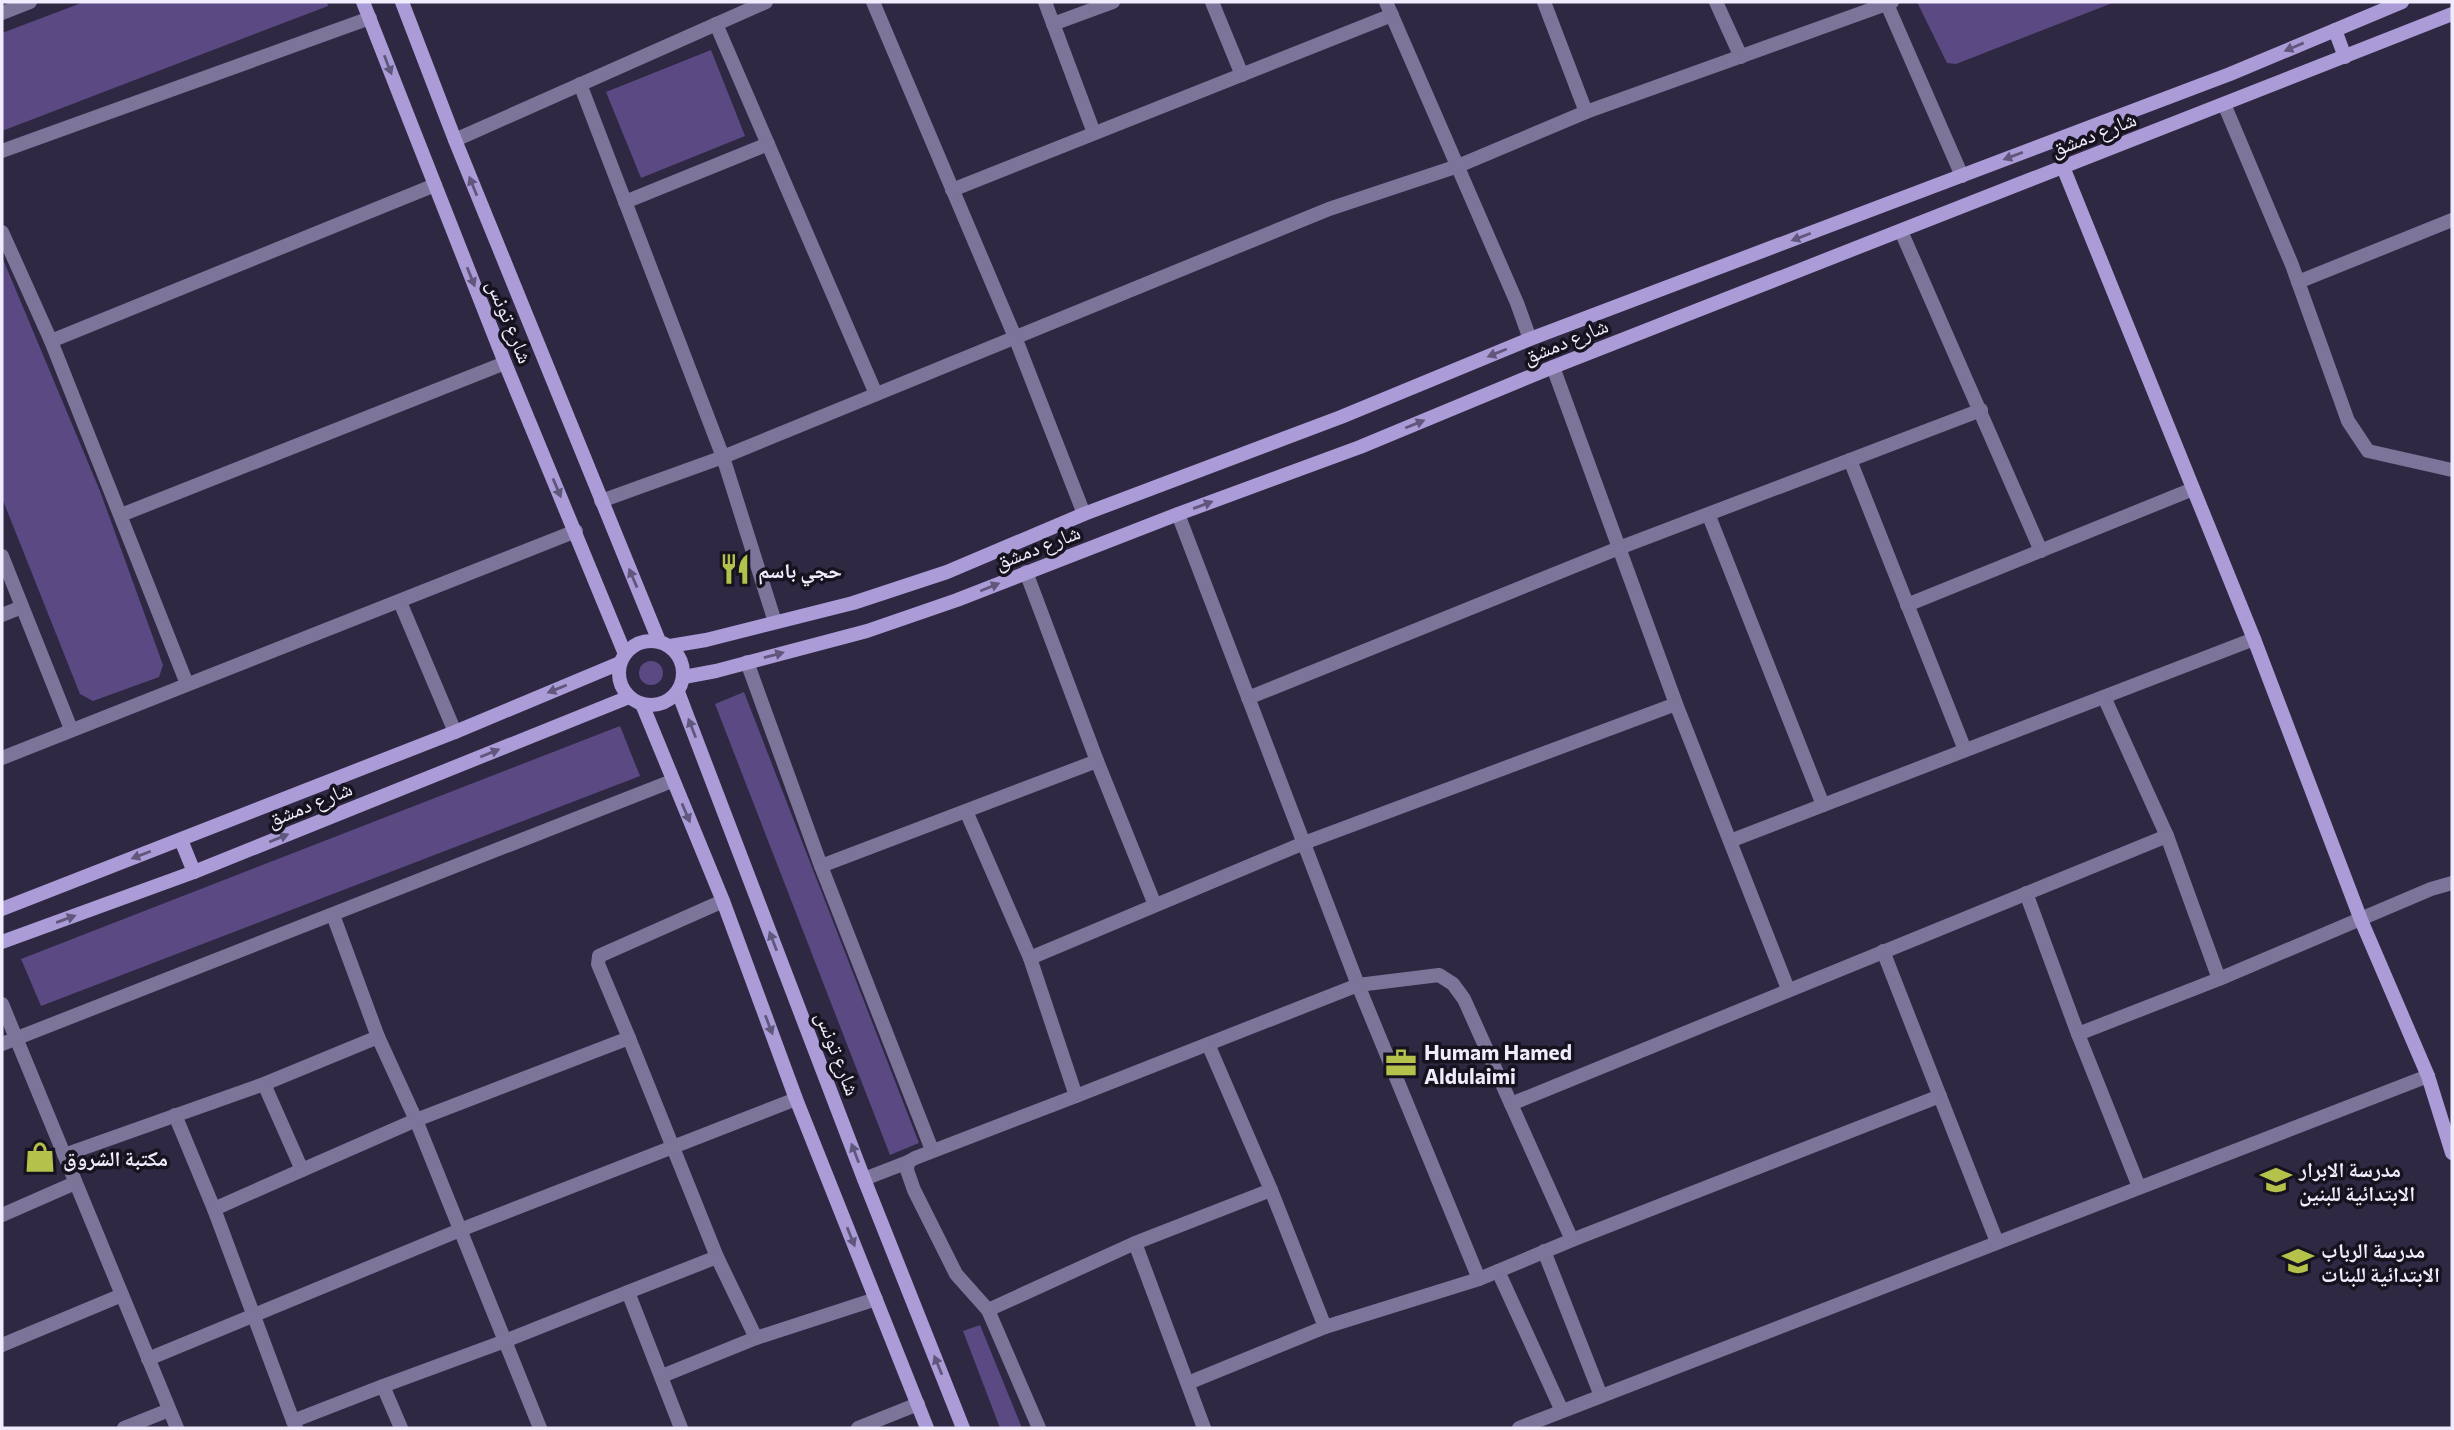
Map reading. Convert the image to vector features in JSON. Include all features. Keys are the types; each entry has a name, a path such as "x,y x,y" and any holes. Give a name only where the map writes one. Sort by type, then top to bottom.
{"main road":[{"name":"شارع تونس","path":"363,2 505,363 576,531 622,659"},
{"name":"شارع تونس","path":"402,2 601,501 665,644"},
{"name":"شارع دمشق","path":"665,644 706,640 901,588 947,572 1084,514 1340,417 1530,340 2230,74 2402,2"},
{"name":"شارع دمشق","path":"684,677 716,671 901,620 1360,447 1553,367 2452,15"},
{"path":"2335,30 2346,57"},
{"path":"2063,167 2254,639 2361,920 2428,1076 2452,1153"},
{"path":"635,701 662,704 678,692 684,677 681,660 665,644 640,642 622,659 620,682 635,701 723,901 796,1099 927,1428"},
{"name":"شارع دمشق","path":"2,909 455,732 622,659"},
{"name":"شارع تونس","path":"678,692 864,1179 963,1428"},
{"name":"شارع دمشق","path":"2,942 194,872 635,701"},
{"path":"181,840 194,872"}],"street":[{"path":"2,13 30,2"},
{"path":"455,140 766,2"},
{"path":"873,2 1015,337 1084,514"},
{"path":"1045,2 1094,133"},
{"path":"1053,24 1113,2"},
{"path":"1212,2 1242,75"},
{"path":"1544,2 1586,112"},
{"path":"1716,2 1741,57"},
{"path":"601,501 723,457 1329,209 1458,166 1586,112 1888,2 1962,176"},
{"path":"953,190 1242,75 1389,8 1517,303 1530,340"},
{"path":"2,151 370,19"},
{"path":"716,24 876,394"},
{"path":"580,84 723,457 775,622"},
{"path":"2224,104 2298,282 2348,421 2368,450 2452,470"},
{"path":"625,202 768,144"},
{"path":"51,341 435,184"},
{"path":"2298,282 2452,220"},
{"path":"1901,231 2040,551"},
{"path":"2,232 51,341 187,684"},
{"path":"121,515 505,363"},
{"path":"1553,367 1676,704 1788,989"},
{"path":"1248,698 1619,548 1709,516 1981,410"},
{"path":"1850,460 1965,750"},
{"path":"1907,605 2193,489"},
{"path":"1178,514 1358,985 1479,1279"},
{"path":"1709,516 1823,805"},
{"path":"2,758 576,531"},
{"path":"2,555 71,729"},
{"path":"1026,572 1155,905"},
{"path":"400,601 455,732"},
{"path":"2,615 22,607"},
{"path":"1730,841 2254,639"},
{"path":"747,662 821,866 932,1150"},
{"path":"2104,697 2167,836 2219,979"},
{"path":"1030,958 1304,843 1676,704"},
{"path":"821,866 1097,761"},
{"path":"9,1042 672,781"},
{"path":"966,811 1030,958 1076,1096"},
{"path":"1511,1104 2167,836"},
{"path":"2078,1034 2219,979 2431,889 2452,883"},
{"path":"2026,893 2138,1187"},
{"path":"723,901 599,956 598,964 717,1257 756,1338"},
{"path":"332,915 378,1037 416,1120 541,1428"},
{"path":"1883,950 1997,1242"},
{"path":"864,1179 932,1150 1358,985 1438,975 1453,984 1464,999 1572,1240"},
{"path":"2,1004 9,1042 64,1155 177,1428"},
{"path":"64,1155 264,1084 378,1037"},
{"path":"214,1209 416,1120 628,1038"},
{"path":"1208,1044 1271,1190 1325,1327"},
{"path":"1519,1428 1538,1425 1562,1411 2428,1076"},
{"path":"264,1084 302,1170"},
{"path":"1188,1383 1325,1327 1479,1279 1940,1096"},
{"path":"148,1359 460,1230 796,1099"},
{"path":"175,1115 214,1209 294,1424 383,1386 717,1257"},
{"path":"908,1162 907,1170 914,1190 956,1273 988,1310 1039,1428"},
{"path":"2,1215 75,1183"},
{"path":"988,1310 1135,1243 1271,1190"},
{"path":"1135,1243 1204,1428"},
{"path":"1544,1251 1601,1396"},
{"path":"1498,1271 1562,1411"},
{"path":"628,1292 681,1428"},
{"path":"2,1345 122,1295"},
{"path":"662,1376 756,1338 876,1298"},
{"path":"383,1386 401,1428"},
{"path":"858,1428 918,1404"},
{"path":"124,1428 169,1410"}],"shaded area":[{"path":"84,2 327,2 328,6 2,131 2,33"},
{"path":"1917,2 2115,2 1956,64 1947,63"},
{"path":"711,50 745,136 641,178 606,92"},
{"path":"2,257 100,491 163,665 159,677 93,701 80,694 2,498"},
{"path":"651,661 660,664 663,673 660,682 651,685 642,682 639,673 642,664"},
{"path":"744,692 919,1143 890,1155 715,704"},
{"path":"620,726 640,776 41,1006 21,959"},
{"path":"980,1325 1022,1428 1000,1428 963,1331"}],"place":[{"name":"حجي باسم","path":"735,569"},
{"name":"Humam Hamed Aldulaimi","path":"1401,1063"},
{"name":"مكتبة الشروق","path":"40,1157"},
{"name":"مدرسة الابرار الابتدائية للبنين","path":"2276,1180"},
{"name":"مدرسة الرباب الابتدائية للبنات","path":"2298,1261"}]}
